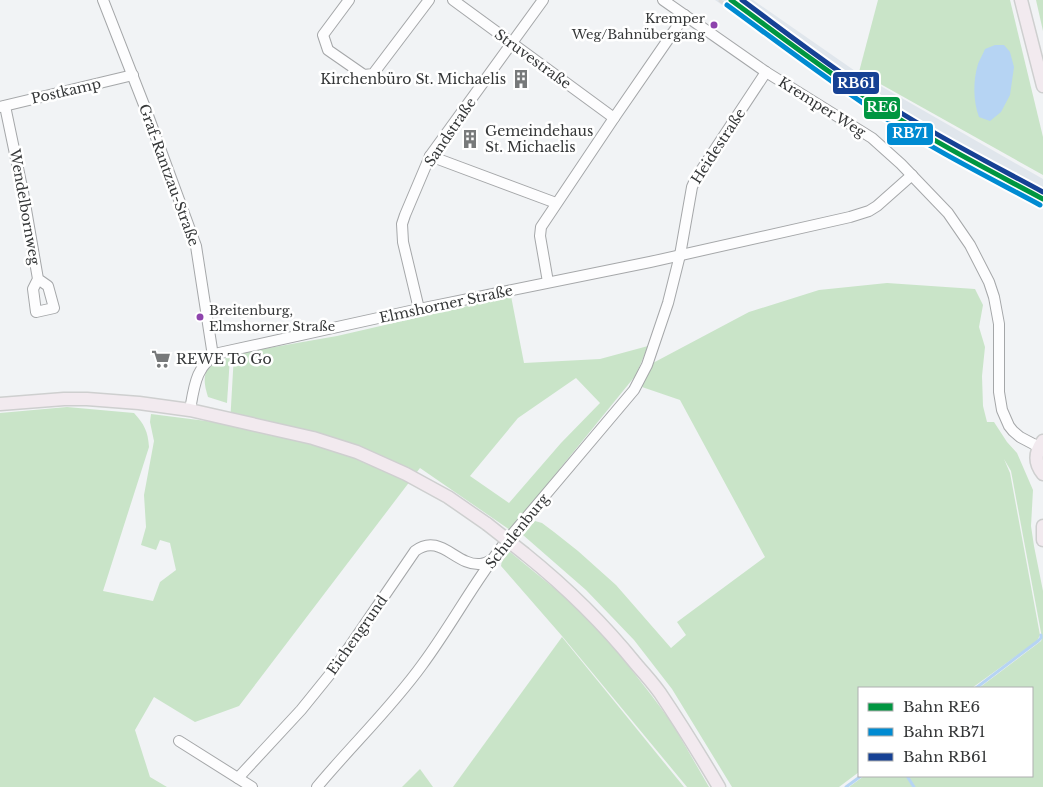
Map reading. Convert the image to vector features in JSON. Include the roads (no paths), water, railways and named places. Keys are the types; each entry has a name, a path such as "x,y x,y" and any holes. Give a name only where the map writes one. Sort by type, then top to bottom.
{"main road":[{"path":"1020,0 1043,86"},
{"path":"0,404 87,399 139,403 190,410 313,438 357,452 406,474 448,496 525,554 585,606 659,692 692,741 719,787"},
{"path":"1041,444 1036,459 1038,468 1043,474"},
{"path":"1043,526 1043,540"}],"street":[{"name":"Graf-Rantzau-Straße","path":"103,0 133,75 196,246 213,356"},
{"path":"349,0 323,35 328,50 364,76 373,74 429,0"},
{"name":"Struvestraße","path":"452,0 614,118"},
{"name":"Sandstraße","path":"419,309 403,242 402,224 405,215 430,156 543,0"},
{"name":"Kremper Weg","path":"663,0 766,72 862,131 912,174 948,213 970,246 989,282 994,296 999,324 999,392 1002,410 1013,431 1020,437 1041,444"},
{"path":"548,282 540,236 541,227 685,16"},
{"name":"Heidestraße","path":"680,255 692,187 766,72"},
{"name":"Postkamp","path":"2,106 133,75"},
{"name":"Wendelbornweg","path":"2,106 24,192 38,279"},
{"path":"430,156 556,203"},
{"name":"Elmshorner Straße","path":"213,356 219,353 419,309 680,255 860,215 869,212 877,206 912,174"},
{"name":"Schulenburg","path":"317,787 417,671 439,641 492,559 628,398 639,382 668,303 680,255"},
{"path":"190,410 198,373 213,356"},
{"name":"Eichengrund","path":"238,778 301,710 335,668 415,551 432,545 474,564 480,565 492,559"},
{"path":"179,741 252,787"}],"water":[{"path":"995,45 1004,45 1010,52 1014,67 1010,95 1001,112 990,121 979,117 975,97 975,84 976,70 985,49"}],"waterway":[{"path":"977,687 1038,641 1041,635"},
{"path":"846,787 860,777"},
{"path":"908,777 914,787"}],"railway":[{"path":"719,0 810,58"}],"rail line":[{"name":"RE6","path":"731,0 829,72 890,113 946,147 1043,199"},
{"name":"RB61","path":"742,0 893,108 1043,192"},
{"name":"RB71","path":"727,5 885,118 942,152 1040,205"}],"place":[{"name":"Kremper Weg/Bahnübergang","path":"714,25"},
{"name":"Kirchenbüro St. Michaelis","path":"521,79"},
{"name":"Gemeindehaus St. Michaelis","path":"470,139"},
{"name":"Breitenburg, Elmshorner Straße","path":"200,317"},
{"name":"REWE To Go","path":"161,359"}]}
